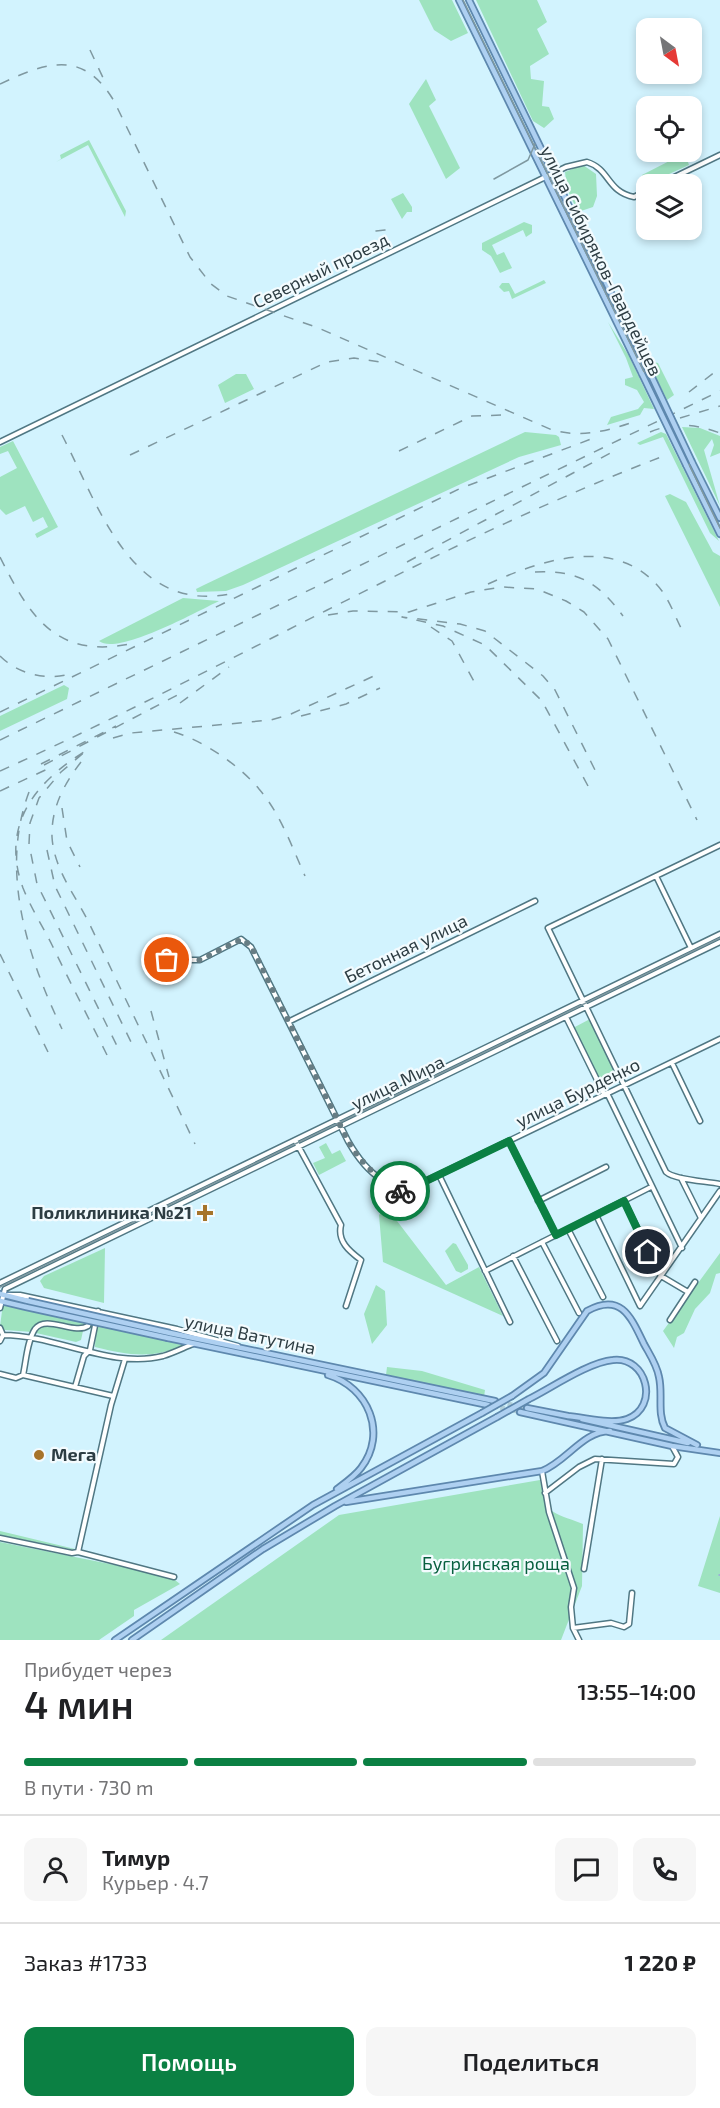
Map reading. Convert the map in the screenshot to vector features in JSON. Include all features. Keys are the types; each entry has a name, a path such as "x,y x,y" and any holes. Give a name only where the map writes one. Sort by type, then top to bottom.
{"main road":[{"name":"улица Сибиряков-Гвардейцев","path":"459,0 720,534"},
{"name":"улица Сибиряков-Гвардейцев","path":"469,0 720,518"},
{"name":"улица Ватутина","path":"2,1295 27,1304"},
{"name":"улица Ватутина","path":"1,1301 27,1304 169,1335 238,1346 495,1401"},
{"path":"115,1640 257,1541 325,1498 513,1396 544,1373 587,1311 597,1306 615,1305 622,1309 632,1321 656,1366 661,1390 661,1415 665,1428 697,1445"},
{"name":"улица Ватутина","path":"169,1335 194,1343 488,1405"},
{"path":"132,1640 263,1549 334,1506 529,1399 611,1360 628,1362 641,1372 645,1380 646,1401 638,1413 627,1419 615,1421 567,1416"},
{"path":"312,1368 340,1378 351,1385 367,1405 373,1422 372,1447 361,1468 325,1498"},
{"path":"527,1408 697,1445 718,1452"},
{"path":"520,1412 672,1446 718,1452"},
{"path":"334,1506 366,1497 542,1471 560,1461 588,1437 610,1431"}],"street":[{"path":"681,174 720,156"},
{"name":"Северный проезд","path":"0,442 580,162 587,162 602,170 618,192 636,195"},
{"path":"720,845 548,928 588,1006 666,1172 672,1177 720,1184"},
{"path":"656,876 691,948"},
{"name":"Бетонная улица","path":"290,1022 535,901"},
{"name":"улица Мира","path":"0,1283 720,934"},
{"path":"151,960 200,960 242,939 251,946 340,1126"},
{"name":"улица Мира","path":"2,1295 5,1289 15,1284 720,942"},
{"path":"566,1017 681,1248"},
{"name":"улица Бурденко","path":"340,1126 357,1156 381,1179 393,1184 401,1193 719,1041"},
{"path":"672,1062 700,1121"},
{"path":"295,1140 341,1225 339,1234 342,1241 361,1260 346,1306"},
{"path":"509,1141 556,1235"},
{"path":"538,1201 606,1167"},
{"path":"439,1175 510,1322"},
{"path":"681,1178 701,1219"},
{"path":"485,1271 651,1187"},
{"path":"596,1215 640,1306 720,1191"},
{"path":"624,1201 661,1276 688,1292"},
{"path":"110,1229 113,1236"},
{"path":"568,1229 603,1297"},
{"path":"542,1242 579,1313"},
{"path":"513,1256 557,1341"},
{"path":"670,1320 695,1282"},
{"path":"15,1284 20,1295"},
{"path":"0,1308 2,1295 20,1295 199,1334 238,1346"},
{"path":"23,1375 35,1329 46,1324 86,1329 92,1310"},
{"path":"75,1387 84,1356 90,1350 98,1311"},
{"path":"0,1328 3,1335 0,1341"},
{"path":"3,1335 33,1337 125,1359 162,1356 194,1343"},
{"path":"78,1551 113,1396 125,1359"},
{"path":"0,1374 16,1378 23,1375 113,1396"},
{"path":"545,1493 579,1467 602,1459 675,1464 678,1458 672,1446"},
{"path":"584,1569 602,1459"},
{"path":"542,1471 545,1493 574,1588 571,1607 573,1628 579,1640"},
{"path":"0,1538 72,1553 78,1551 174,1576"},
{"path":"573,1628 591,1628 611,1623 624,1627 629,1624 632,1593"}],"green space":[{"path":"419,0 452,0 468,33 451,41 434,30"},
{"path":"476,0 537,0 547,22 537,29 549,54 530,66 531,79 544,81 542,106 549,107 554,119 544,128 533,121"},
{"path":"426,79 436,100 429,106 460,168 446,179 409,104"},
{"path":"89,140 126,211 125,217 88,145 56,162 61,159 60,155"},
{"path":"667,162 688,162 689,165 669,174 644,174"},
{"path":"583,165 596,174 597,196 593,207 578,212 567,189 565,172"},
{"path":"403,193 412,207 412,212 407,212 402,219 391,199"},
{"path":"524,222 532,225 532,233 526,237 523,230 492,245 497,255 504,252 512,268 500,273 491,256 482,250 482,243"},
{"path":"544,280 546,283 512,299 509,291 504,292 499,287 502,283 509,283 515,294"},
{"path":"616,296 623,300 653,362 658,363 674,395 667,400"},
{"path":"608,322 629,356 654,409 644,408 640,415 607,425 611,417 638,409 644,402 637,390 625,385 625,379 633,377"},
{"path":"236,374 246,374 254,389 225,403 218,385"},
{"path":"682,427 700,428 720,436 720,453 710,457 714,445 712,439 704,450 720,506"},
{"path":"525,432 556,435 561,445 519,457 243,585 226,591 197,592 196,589 204,585"},
{"path":"661,432 666,434 719,541 710,533 663,437 640,445 637,443"},
{"path":"13,441 58,527 37,538 35,534 48,527 43,517 33,522 25,506 6,515 0,509 0,477 17,468 8,451 0,454 0,447"},
{"path":"670,494 686,502 713,552 720,556 720,607 665,496"},
{"path":"183,598 219,601 139,638 108,644 99,641"},
{"path":"64,685 69,688 67,699 0,731 0,716"},
{"path":"590,1019 620,1080 603,1088 573,1028"},
{"path":"326,1143 332,1154 340,1150 346,1161 319,1175 313,1163 325,1158 319,1147"},
{"path":"391,1201 404,1201 394,1217 446,1285 479,1267 503,1316 383,1262 379,1215"},
{"path":"453,1243 456,1244 468,1265 468,1269 461,1273 456,1271 445,1251"},
{"path":"105,1248 104,1303 44,1288 40,1281 44,1276"},
{"path":"720,1253 720,1273 716,1274 710,1293 695,1309 684,1333 677,1337 674,1348 663,1331"},
{"path":"376,1285 385,1291 387,1325 372,1344 364,1314"},
{"path":"3,1304 85,1322 84,1328 46,1322 32,1332 5,1330 0,1326"},
{"path":"96,1325 185,1344 151,1354 130,1354 107,1350 95,1347"},
{"path":"40,1327 83,1331 81,1340 76,1342 36,1333"},
{"path":"387,1367 422,1371 485,1390 484,1397 386,1375"},
{"name":"Бугринская роща","path":"540,1480 545,1500 552,1511 583,1524 582,1586 561,1640 161,1640 339,1515"},
{"path":"720,1516 720,1593 698,1586"},
{"path":"0,1531 75,1549 75,1550 0,1535"},
{"path":"0,1542 170,1576 180,1584 134,1610 134,1616 99,1640 0,1640"}],"tunnel":[{"path":"495,1401 527,1408"},
{"path":"494,1406 520,1412"}],"tram line":[{"path":"463,0 720,528"},
{"path":"494,179 528,160 535,144"},
{"path":"376,231 385,230"},
{"path":"0,1287 720,938"}],"railway":[{"path":"90,50 105,82"},
{"path":"0,84 33,70 63,65 77,67 90,73 102,84 114,101 190,257 211,284 227,296 316,327 552,430 574,433 595,432 636,421"},
{"path":"130,455 327,362 354,358 381,362"},
{"path":"689,392 720,368"},
{"path":"0,740 720,391"},
{"path":"680,418 720,406"},
{"path":"399,451 472,416 504,415"},
{"path":"650,432 685,425 720,433"},
{"path":"62,435 106,523 124,550 145,572 169,588 199,596 234,593"},
{"path":"0,712 459,489 599,436"},
{"path":"407,562 616,450"},
{"path":"0,771 493,529 661,457"},
{"path":"0,557 22,597 48,628 82,645 104,647 130,644"},
{"path":"488,584 556,560 602,557 624,562 644,573 662,591 681,628"},
{"path":"535,572 563,573 586,580 605,594 623,616"},
{"path":"328,615 353,611 409,612 471,592 502,587 537,589 566,601 584,612 608,639 697,820"},
{"path":"588,786 542,701 485,645 443,626 402,617 460,624 485,631 543,676 555,690 599,778"},
{"path":"431,627 452,641 476,685"},
{"path":"0,656 14,667 31,674 48,677 66,675"},
{"path":"180,703 229,667"},
{"path":"113,738 131,733 271,720 291,714 376,675"},
{"path":"301,716 346,704 380,688"},
{"path":"44,765 185,691"},
{"path":"41,764 116,726"},
{"path":"174,732 197,741 220,755 251,780 279,819 305,876"},
{"path":"107,1055 30,903 17,865 16,844 19,825 27,807 52,776 87,750 61,772 39,798 30,823 29,844 37,884 119,1050"},
{"path":"81,762 69,779 56,806 52,837 57,861 195,1144"},
{"path":"0,791 54,766"},
{"path":"29,792 21,821 17,851 17,881 21,911 38,971 62,1029"},
{"path":"62,808 67,841 80,867"},
{"path":"47,850 55,886 132,1044"},
{"path":"0,954 48,1052"},
{"path":"151,1011 169,1077"}],"way so far":[{"path":"167,960 200,960 242,939 251,946 357,1156 381,1179 393,1184 400,1191"}],"place":[{"name":"Поликлиника №21","path":"205,1213"},
{"name":"Мега","path":"39,1455"}],"route":[{"path":"400,1191 401,1193 509,1141 556,1235 624,1201 648,1252"}]}
